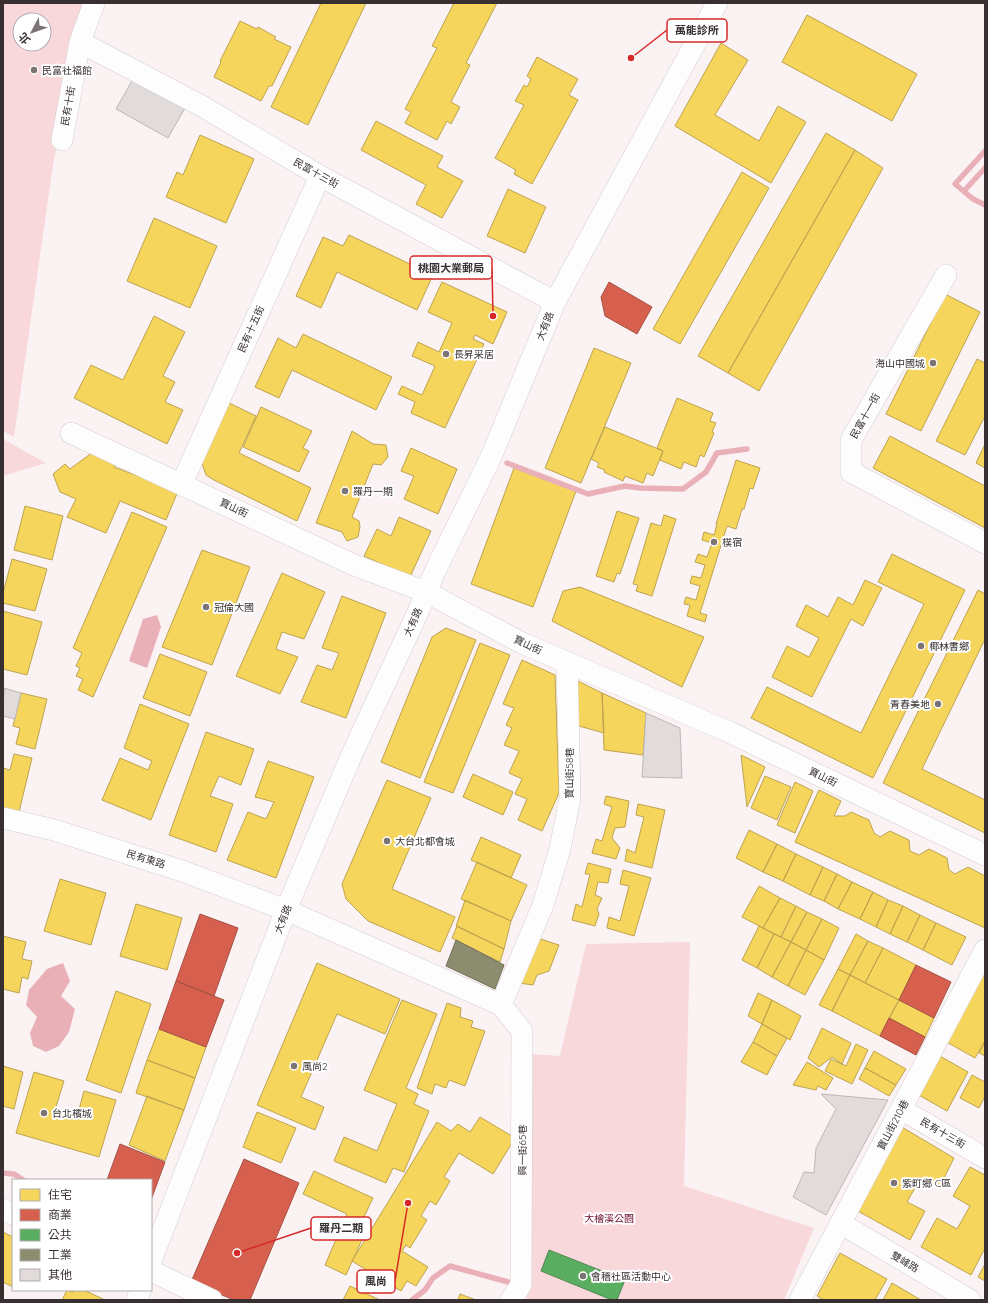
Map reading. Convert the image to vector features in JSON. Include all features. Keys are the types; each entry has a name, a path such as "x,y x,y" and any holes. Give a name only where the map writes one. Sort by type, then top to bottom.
{"street":[{"name":"民有十街","path":"62,140 80,42 94,3"},
{"name":"大有路","path":"152,1258 286,910 352,754 437,567 491,457 555,302 717,3"},
{"name":"民富十三街","path":"80,42 200,105 320,176 555,302"},
{"name":"民有十五街","path":"182,483 320,176"},
{"name":"民富十一街","path":"946,275 851,440 851,472 985,543"},
{"name":"寶山街","path":"71,433 182,483 354,565 426,592 522,643 727,731 985,855"},
{"name":"寶山街58巷","path":"501,1006 543,905 560,849 570,798 567,662"},
{"name":"民有東路","path":"3,818 54,830 182,870 286,910"},
{"name":"興一街65巷","path":"286,910 501,1006 522,1031 521,1285 511,1300"},
{"name":"寶山街210巷","path":"800,1300 985,950"},
{"name":"民有十三街","path":"902,1109 985,1158"},
{"path":"3,1209 12,1214"},
{"name":"雙峰路","path":"840,1223 970,1300"},
{"path":"152,1271 212,1300"}],"green space":[{"path":"3,3 85,3 53,165 14,437 3,431"},
{"path":"3,439 46,463 3,476"},
{"name":"大檜溪公園","path":"690,942 684,1186 814,1228 784,1300 527,1300 531,1141 531,1054 560,1056 586,944"}],"shaded area":[{"path":"157,615 161,627 147,668 129,661 143,619"},
{"path":"63,963 70,981 61,996 75,1009 69,1032 59,1046 46,1052 33,1046 30,1033 37,1017 26,1005 29,990 47,969"}],"building: 住宅":[{"path":"321,3 366,3 308,125 271,107"},
{"path":"454,3 497,3 466,63 470,65 451,102 460,107 451,124 447,121 437,140 405,123 411,112 405,109 437,48 432,46"},
{"path":"807,15 917,74 892,121 782,62"},
{"path":"240,21 257,29 258,27 276,37 274,39 291,47 272,86 269,86 261,101 214,77 221,62 220,61"},
{"path":"721,43 748,60 715,115 759,141 778,106 806,122 771,183 675,126"},
{"path":"537,57 578,79 569,95 578,100 532,184 514,174 516,170 495,158 524,105 515,101 524,85 527,87 531,79 527,76"},
{"path":"376,121 443,156 437,167 463,181 442,218 416,204 426,185 361,150"},
{"path":"826,133 855,150 728,373 698,356"},
{"path":"200,135 254,159 226,223 166,197 177,172 183,175"},
{"path":"855,150 883,168 759,391 728,373"},
{"path":"742,172 769,188 680,344 653,329"},
{"path":"508,189 546,207 525,253 487,236"},
{"path":"154,218 217,246 190,308 127,281"},
{"path":"349,235 433,275 417,310 337,272 321,308 296,296 323,237 343,246"},
{"name":"長昇采居","path":"442,282 507,312 493,344 475,335 473,339 484,344 445,428 411,413 415,402 398,394 402,386 422,395 435,366 412,356 418,342 439,352 452,323 428,312"},
{"name":"海山中國城","path":"945,294 980,312 921,431 886,414"},
{"path":"154,316 185,332 163,376 175,382 165,402 183,410 167,444 74,398 91,365 123,380"},
{"path":"303,334 392,377 376,410 292,370 279,398 255,387 278,338 296,348"},
{"path":"594,348 631,363 581,483 545,468"},
{"path":"977,359 985,363 985,416 965,455 936,441"},
{"path":"677,398 713,413 710,421 716,423 712,432 714,433 704,457 700,455 696,467 684,462 681,469 660,460 663,451 657,448"},
{"path":"225,401 256,416 239,453 311,488 297,521 206,475 200,458"},
{"path":"261,407 312,431 303,448 309,451 299,472 243,447"},
{"path":"605,427 663,451 653,476 647,473 643,483 625,476 623,481 597,467 599,463 591,459"},
{"name":"羅丹一期","path":"352,431 373,444 386,445 388,457 381,465 373,464 352,517 359,521 360,527 358,537 347,541 342,532 316,523"},
{"path":"890,436 985,486 985,528 873,468"},
{"path":"985,444 985,468 976,463"},
{"name":"羅丹一期","path":"411,448 457,469 438,514 404,499 414,476 401,471"},
{"path":"93,452 116,462 114,467 178,491 166,520 120,501 106,533 67,517 76,499 60,492 53,474 65,464 70,469"},
{"name":"樸宿","path":"736,460 760,468 753,489 750,488 736,529 727,526 700,613 707,615 705,622 687,616 690,605 684,604 686,597 696,600 700,586 690,583 692,576 701,578 705,565 695,562 698,554 707,557 712,543 702,540 704,532 714,535"},
{"path":"514,468 576,491 533,607 471,584"},
{"path":"25,506 63,516 52,560 14,550"},
{"path":"617,511 639,518 620,574 617,573 614,582 596,576"},
{"path":"132,512 167,527 93,697 78,690 83,679 76,676 80,668 76,666 82,653 73,648"},
{"path":"664,515 676,519 652,596 636,591 638,585 633,584 651,523 661,526"},
{"name":"羅丹一期","path":"399,517 431,531 410,577 364,556 377,529 391,536"},
{"name":"冠倫大國","path":"202,550 250,567 212,665 162,647"},
{"name":"椰林書鄉","path":"892,554 965,590 873,778 751,718 767,687 861,733 924,604 878,582"},
{"path":"12,559 47,569 35,611 3,603 3,593"},
{"name":"冠倫大國","path":"282,573 325,592 304,639 282,632 276,649 298,657 280,694 236,676"},
{"path":"865,580 882,588 863,626 851,619 812,697 772,677 787,646 809,657 819,638 796,626 806,605 828,617 838,597 853,605"},
{"path":"580,587 704,637 682,687 552,621 563,591"},
{"name":"青春美地","path":"978,590 985,594 985,639 922,769 985,800 985,833 883,783"},
{"path":"342,596 386,613 346,718 301,702 317,665 332,670 339,653 322,648"},
{"path":"3,611 42,622 27,675 3,669"},
{"path":"446,628 476,640 420,778 381,762 432,637"},
{"path":"480,643 510,655 453,793 424,782"},
{"path":"160,654 207,672 190,716 143,698"},
{"path":"522,660 555,675 559,793 542,831 518,820 527,799 515,794 522,779 509,773 519,751 504,745 512,728 506,725 514,708 503,704"},
{"path":"570,677 602,693 604,733 572,724"},
{"path":"21,693 47,699 35,749 16,744 20,728 13,726"},
{"path":"602,693 646,713 643,755 604,750"},
{"path":"140,704 189,724 151,820 102,800 120,758 148,770 152,761 124,748"},
{"path":"206,732 254,749 241,785 219,776 210,796 233,804 216,852 169,835"},
{"path":"14,754 32,758 19,812 3,808 3,768 10,770"},
{"path":"741,755 765,767 747,807"},
{"path":"268,761 314,777 276,878 227,860 248,812 266,819 274,802 255,797"},
{"path":"473,774 513,792 503,815 463,797"},
{"path":"765,776 791,787 777,820 751,808"},
{"name":"大台北都會城","path":"387,780 431,798 392,889 455,917 440,952 368,921 346,899 342,884"},
{"path":"795,782 813,791 795,833 777,825"},
{"path":"819,790 841,801 834,816 845,816 851,812 869,820 874,833 880,837 890,831 909,840 910,851 919,855 929,849 947,858 949,870 955,874 968,867 985,876 985,928 795,842"},
{"path":"606,796 629,801 625,827 615,828 612,838 620,848 616,859 592,853 596,839 602,841 612,807 604,804"},
{"path":"638,804 665,810 652,868 625,861 627,849 635,853 644,817 636,815"},
{"path":"749,830 777,844 763,872 736,858"},
{"path":"481,837 521,855 511,878 471,860"},
{"path":"777,844 796,854 783,881 763,872"},
{"path":"796,854 823,867 810,895 783,881"},
{"path":"477,862 527,885 511,921 461,899"},
{"path":"588,863 611,869 608,883 598,882 595,895 602,898 597,909 599,914 595,926 572,920 576,904 582,907 590,874 585,874"},
{"path":"823,867 837,874 824,901 810,895"},
{"path":"623,870 651,878 634,936 607,928 609,917 620,921 629,886 620,884"},
{"path":"837,874 852,882 838,909 824,901"},
{"path":"60,879 106,893 91,945 44,931"},
{"path":"852,882 873,892 860,919 838,909"},
{"path":"759,886 780,898 763,928 742,917"},
{"path":"873,892 888,900 876,927 860,919"},
{"path":"780,898 796,906 781,937 763,928"},
{"path":"465,900 511,921 504,949 456,926"},
{"path":"888,900 903,906 890,934 876,927"},
{"path":"136,904 182,918 167,970 120,956"},
{"path":"796,906 807,912 791,942 781,937"},
{"path":"903,906 920,915 907,942 890,934"},
{"path":"807,912 822,919 806,950 791,942"},
{"path":"920,915 936,923 923,950 907,942"},
{"path":"822,919 839,928 824,960 806,950"},
{"path":"936,923 966,937 952,965 923,950"},
{"path":"457,926 504,949 500,962 452,938"},
{"path":"759,926 774,934 757,968 742,960"},
{"path":"774,934 791,942 772,977 757,968"},
{"path":"856,934 868,941 850,975 838,969"},
{"path":"3,936 26,942 22,959 32,961 28,979 22,977 19,993 3,989"},
{"path":"534,937 559,945 549,971 537,975 533,985 519,983"},
{"path":"868,941 883,948 865,983 850,975"},
{"path":"791,942 806,950 788,986 772,977"},
{"path":"883,948 916,965 899,1000 865,983"},
{"path":"806,950 824,960 805,995 788,986"},
{"name":"風尚2","path":"317,963 400,999 385,1034 337,1014 301,1097 324,1107 315,1130 257,1105"},
{"path":"838,969 850,975 832,1011 819,1005"},
{"path":"979,973 985,977 985,1041 975,1058 943,1040"},
{"path":"850,975 899,1000 880,1036 832,1011"},
{"name":"台北檳城","path":"116,991 151,1004 121,1093 86,1080"},
{"path":"758,993 772,1000 762,1024 748,1016"},
{"path":"402,1000 437,1014 406,1088 418,1094 414,1104 429,1111 404,1172 393,1168 386,1183 334,1161 344,1137 377,1151 397,1104 364,1090"},
{"path":"772,1000 801,1016 790,1040 762,1024"},
{"path":"899,1000 934,1018 925,1037 889,1018"},
{"path":"447,1003 461,1008 460,1017 473,1021 471,1027 485,1031 465,1086 449,1080 446,1088 435,1084 432,1094 417,1088"},
{"path":"762,1024 787,1038 777,1056 753,1042"},
{"path":"822,1028 851,1043 842,1064 832,1057 819,1067 808,1058"},
{"path":"159,1029 206,1047 195,1078 147,1060"},
{"path":"985,1041 985,1056 979,1053"},
{"path":"753,1042 777,1056 767,1075 741,1062"},
{"path":"856,1044 868,1050 852,1084 825,1071 831,1059 846,1066"},
{"path":"874,1051 906,1069 896,1085 865,1068"},
{"path":"938,1055 968,1072 947,1111 917,1094"},
{"path":"147,1060 195,1078 184,1110 136,1093"},
{"path":"807,1062 833,1078 826,1090 818,1086 816,1090 793,1085"},
{"path":"3,1066 23,1072 14,1109 3,1106"},
{"path":"865,1068 896,1085 889,1096 859,1079"},
{"name":"台北檳城","path":"34,1072 64,1081 55,1110 77,1117 84,1091 116,1100 99,1157 16,1133"},
{"path":"972,1075 985,1082 985,1096 979,1108 960,1098"},
{"path":"147,1096 184,1110 165,1161 129,1145"},
{"path":"257,1112 296,1128 281,1163 243,1147"},
{"path":"480,1117 515,1138 493,1174 459,1153 444,1177 450,1181 436,1205 430,1201 421,1216 427,1220 410,1248 406,1245 402,1251 428,1267 416,1286 407,1281 401,1291 352,1261 437,1122 451,1131 458,1124 470,1132"},
{"name":"紫町鄉 C區","path":"900,1126 954,1158 939,1188 921,1177 907,1202 925,1211 910,1240 856,1210"},
{"name":"紫町鄉 C區","path":"970,1167 985,1175 985,1248 971,1275 921,1247 937,1218 957,1229 970,1206 953,1196"},
{"path":"314,1171 373,1198 363,1219 370,1222 346,1275 325,1265 347,1214 303,1194"},
{"path":"3,1232 12,1236 12,1286 3,1282"},
{"path":"840,1253 887,1279 875,1300 824,1300 817,1296"},
{"path":"985,1264 985,1281 978,1277"},
{"path":"892,1283 921,1300 883,1300"},
{"path":"350,1286 380,1300 343,1300"},
{"path":"66,1291 86,1291 105,1300 62,1300"},
{"path":"460,1294 476,1300 458,1300"}],"building: 商業":[{"path":"609,282 652,307 637,334 605,316 601,297"},
{"path":"200,914 238,928 214,996 176,981"},
{"path":"916,965 951,982 934,1018 899,1000"},
{"path":"176,981 224,1000 206,1047 159,1029"},
{"path":"889,1018 925,1037 916,1055 880,1036"},
{"path":"120,1144 165,1162 152,1197 152,1179 107,1179"},
{"path":"244,1159 299,1183 250,1300 234,1300 191,1282"}],"building: 公共":[{"name":"會稽社區活動中心","path":"549,1250 625,1280 617,1300 612,1300 541,1271"}],"building: 工業":[{"path":"456,940 504,965 495,989 446,966"}],"building: 其他":[{"path":"133,79 185,108 168,138 116,109"},
{"path":"4,688 21,693 15,719 3,716"},
{"path":"646,713 680,728 682,778 642,777"},
{"path":"821,1094 888,1100 826,1215 793,1197 804,1172 814,1173 816,1148 836,1109"}],"waterway":[{"path":"985,151 955,184 973,199 985,205"},
{"path":"964,191 985,168"},
{"path":"507,463 588,494 625,486 640,488 683,489 706,472 717,453 747,449"},
{"path":"3,1173 14,1174 22,1179"},
{"path":"412,1300 425,1290 433,1278 450,1266 508,1282"}],"place":[{"name":"萬能診所","path":"631,58"},
{"name":"民富社福館","path":"34,70"},
{"name":"桃園大業郵局","path":"493,316"},
{"name":"長昇采居","path":"446,354"},
{"name":"海山中國城","path":"933,363"},
{"name":"羅丹一期","path":"345,491"},
{"name":"樸宿","path":"714,542"},
{"name":"冠倫大國","path":"206,607"},
{"name":"椰林書鄉","path":"921,646"},
{"name":"青春美地","path":"938,704"},
{"name":"大台北都會城","path":"387,841"},
{"name":"風尚2","path":"294,1066"},
{"name":"台北檳城","path":"44,1113"},
{"name":"紫町鄉 C區","path":"894,1183"},
{"name":"風尚","path":"408,1203"},
{"name":"羅丹二期","path":"237,1253"},
{"name":"會稽社區活動中心","path":"583,1276"}]}
